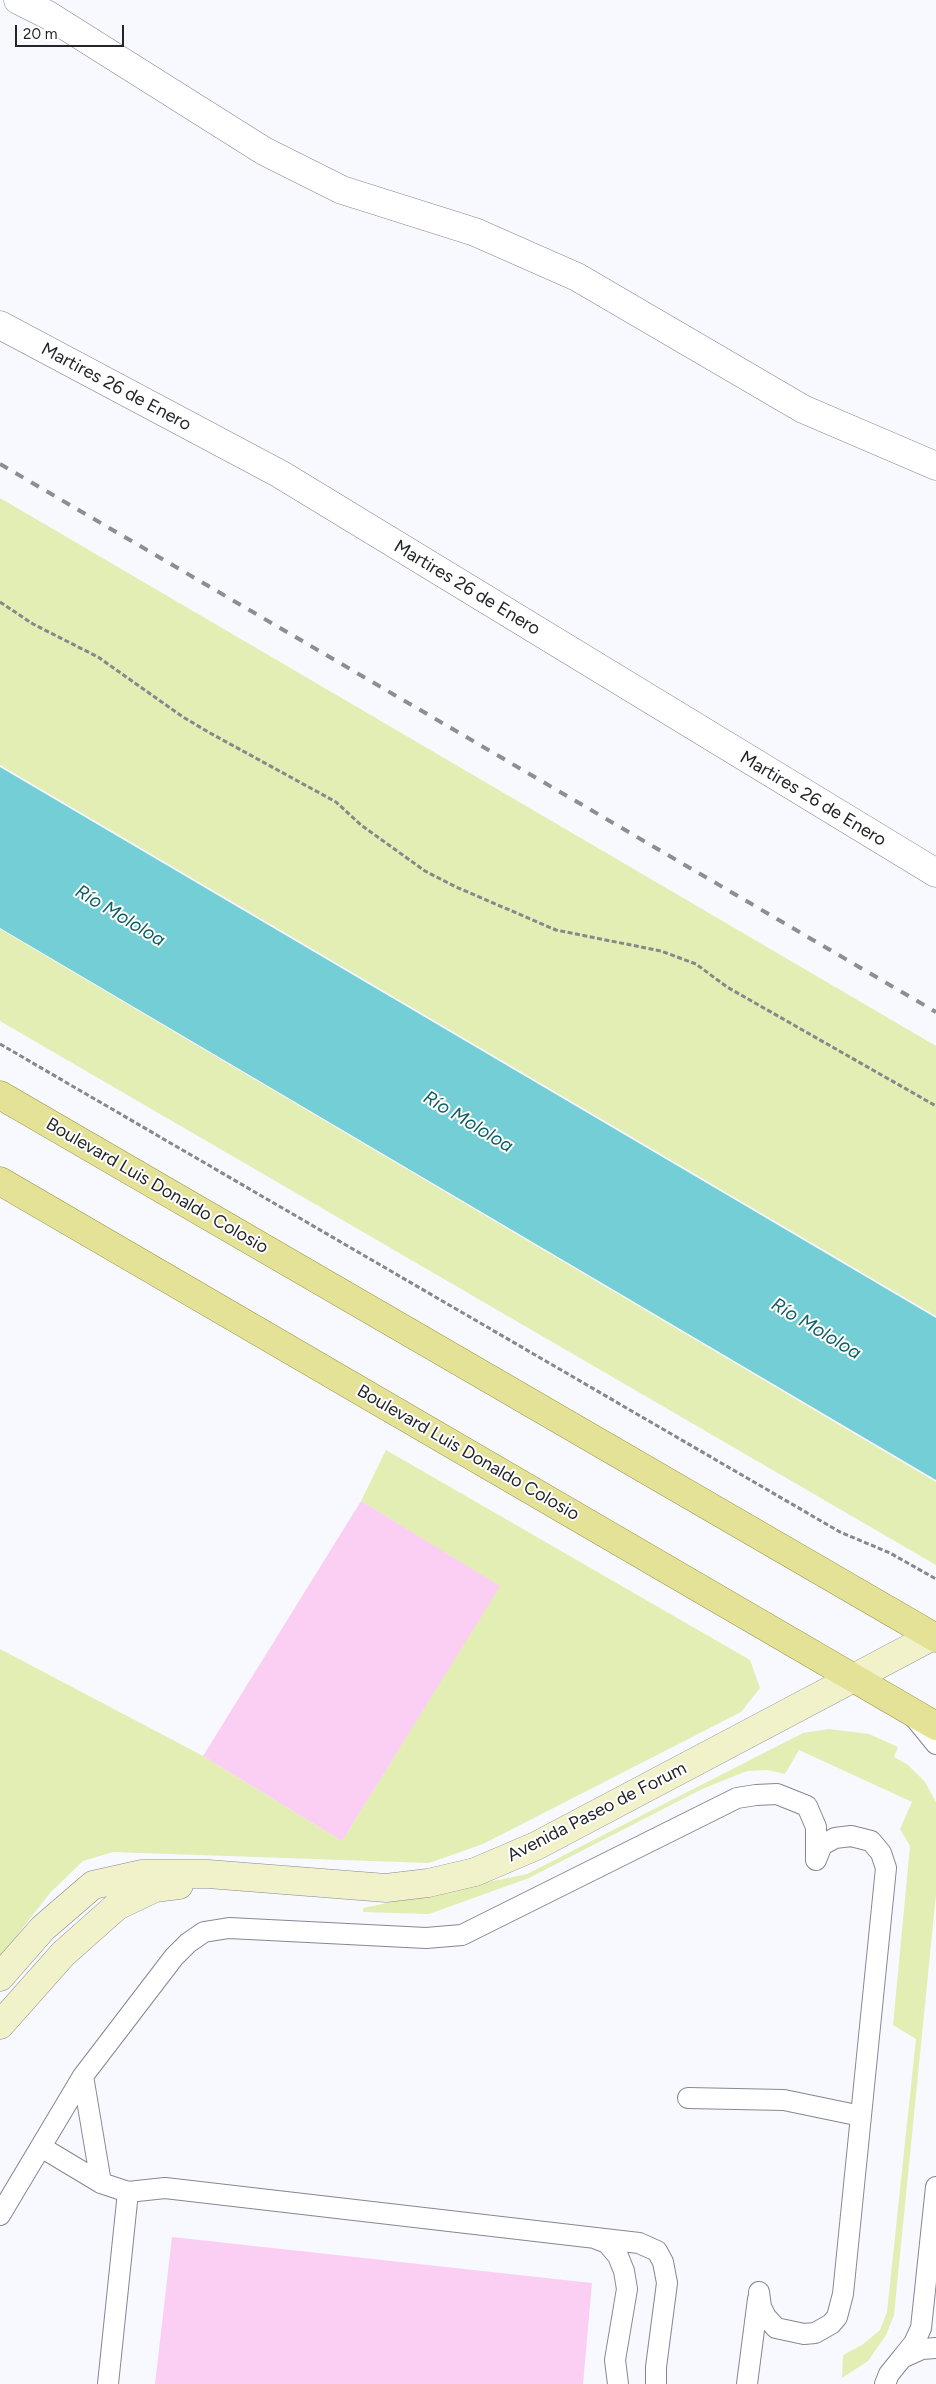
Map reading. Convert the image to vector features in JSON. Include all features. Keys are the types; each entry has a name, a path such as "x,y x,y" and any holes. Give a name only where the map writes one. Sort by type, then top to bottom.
{"main road":[{"name":"Boulevard Luis Donaldo Colosio","path":"0,1095 935,1637"},
{"name":"Boulevard Luis Donaldo Colosio","path":"0,1181 936,1726"}],"street":[{"path":"18,0 48,15 264,151 342,190 475,232 578,277 803,409 936,466"},
{"name":"Martires 26 de Enero","path":"0,326 280,474 932,863"},
{"name":"Avenida Paseo de Forum","path":"0,1977 43,1928 93,1885 142,1874 235,1876 386,1888 428,1883 475,1872 536,1846 853,1678 935,1637"},
{"name":"Avenida Paseo de Forum","path":"0,2025 63,1954 117,1906 155,1888 235,1876"}],"lane":[{"path":"879,1693 916,1720 936,1744"},
{"path":"0,2215 84,2076 174,1957 188,1943 204,1932 229,1928 426,1938 462,1935 736,1798 777,1794 807,1806 816,1827 816,1860 822,1845 835,1838 851,1836 871,1841 881,1853 886,1868 843,2294 838,2317 831,2324 815,2333 791,2333 776,2328 766,2317 761,2307 759,2292 747,2384"},
{"path":"84,2076 101,2183"},
{"path":"688,2098 784,2100 861,2116"},
{"path":"41,2147 101,2183 128,2192 165,2188 639,2243 657,2250 663,2262 666,2283 656,2367 656,2384"},
{"path":"884,2381 914,2343 921,2328 936,2187"},
{"path":"108,2384 128,2192"},
{"path":"590,2236 607,2243 618,2256 624,2271 626,2289 615,2360 618,2384"},
{"path":"902,2358 922,2349 936,2348"}],"path":[{"path":"0,602 33,624 98,656 182,717 336,802 361,825 425,871 456,887 556,930 661,950 696,964 727,986 936,1106"},
{"path":"0,1044 840,1532 890,1553 936,1579"}],"green space":[{"path":"0,498 936,1046 936,1316 0,765"},
{"path":"0,929 936,1482 936,1565 0,1021"},
{"path":"386,1450 750,1660 760,1688 741,1712 483,1844 429,1863 113,1852 83,1861 50,1893 0,1957 0,1649 203,1756 342,1841 499,1586 361,1501"},
{"path":"829,1729 869,1734 898,1747 894,1757 908,1765 925,1782 936,1802 936,1894 894,2315 886,2335 868,2361 842,2378 843,2355 862,2345 880,2330 887,2312 916,2039 893,2025 910,1846 900,1829 912,1802 799,1750 785,1774 768,1770 747,1771 702,1789 529,1878 429,1914 363,1912 363,1908 527,1874 803,1733"}],"water":[{"name":"Río Mololoa","path":"0,767 936,1318 936,1480 0,928"}],"building":[{"path":"361,1501 500,1586 342,1841 203,1756"},
{"path":"172,2237 592,2283 583,2384 155,2384"}],"railway":[{"path":"0,464 936,1012"}]}
